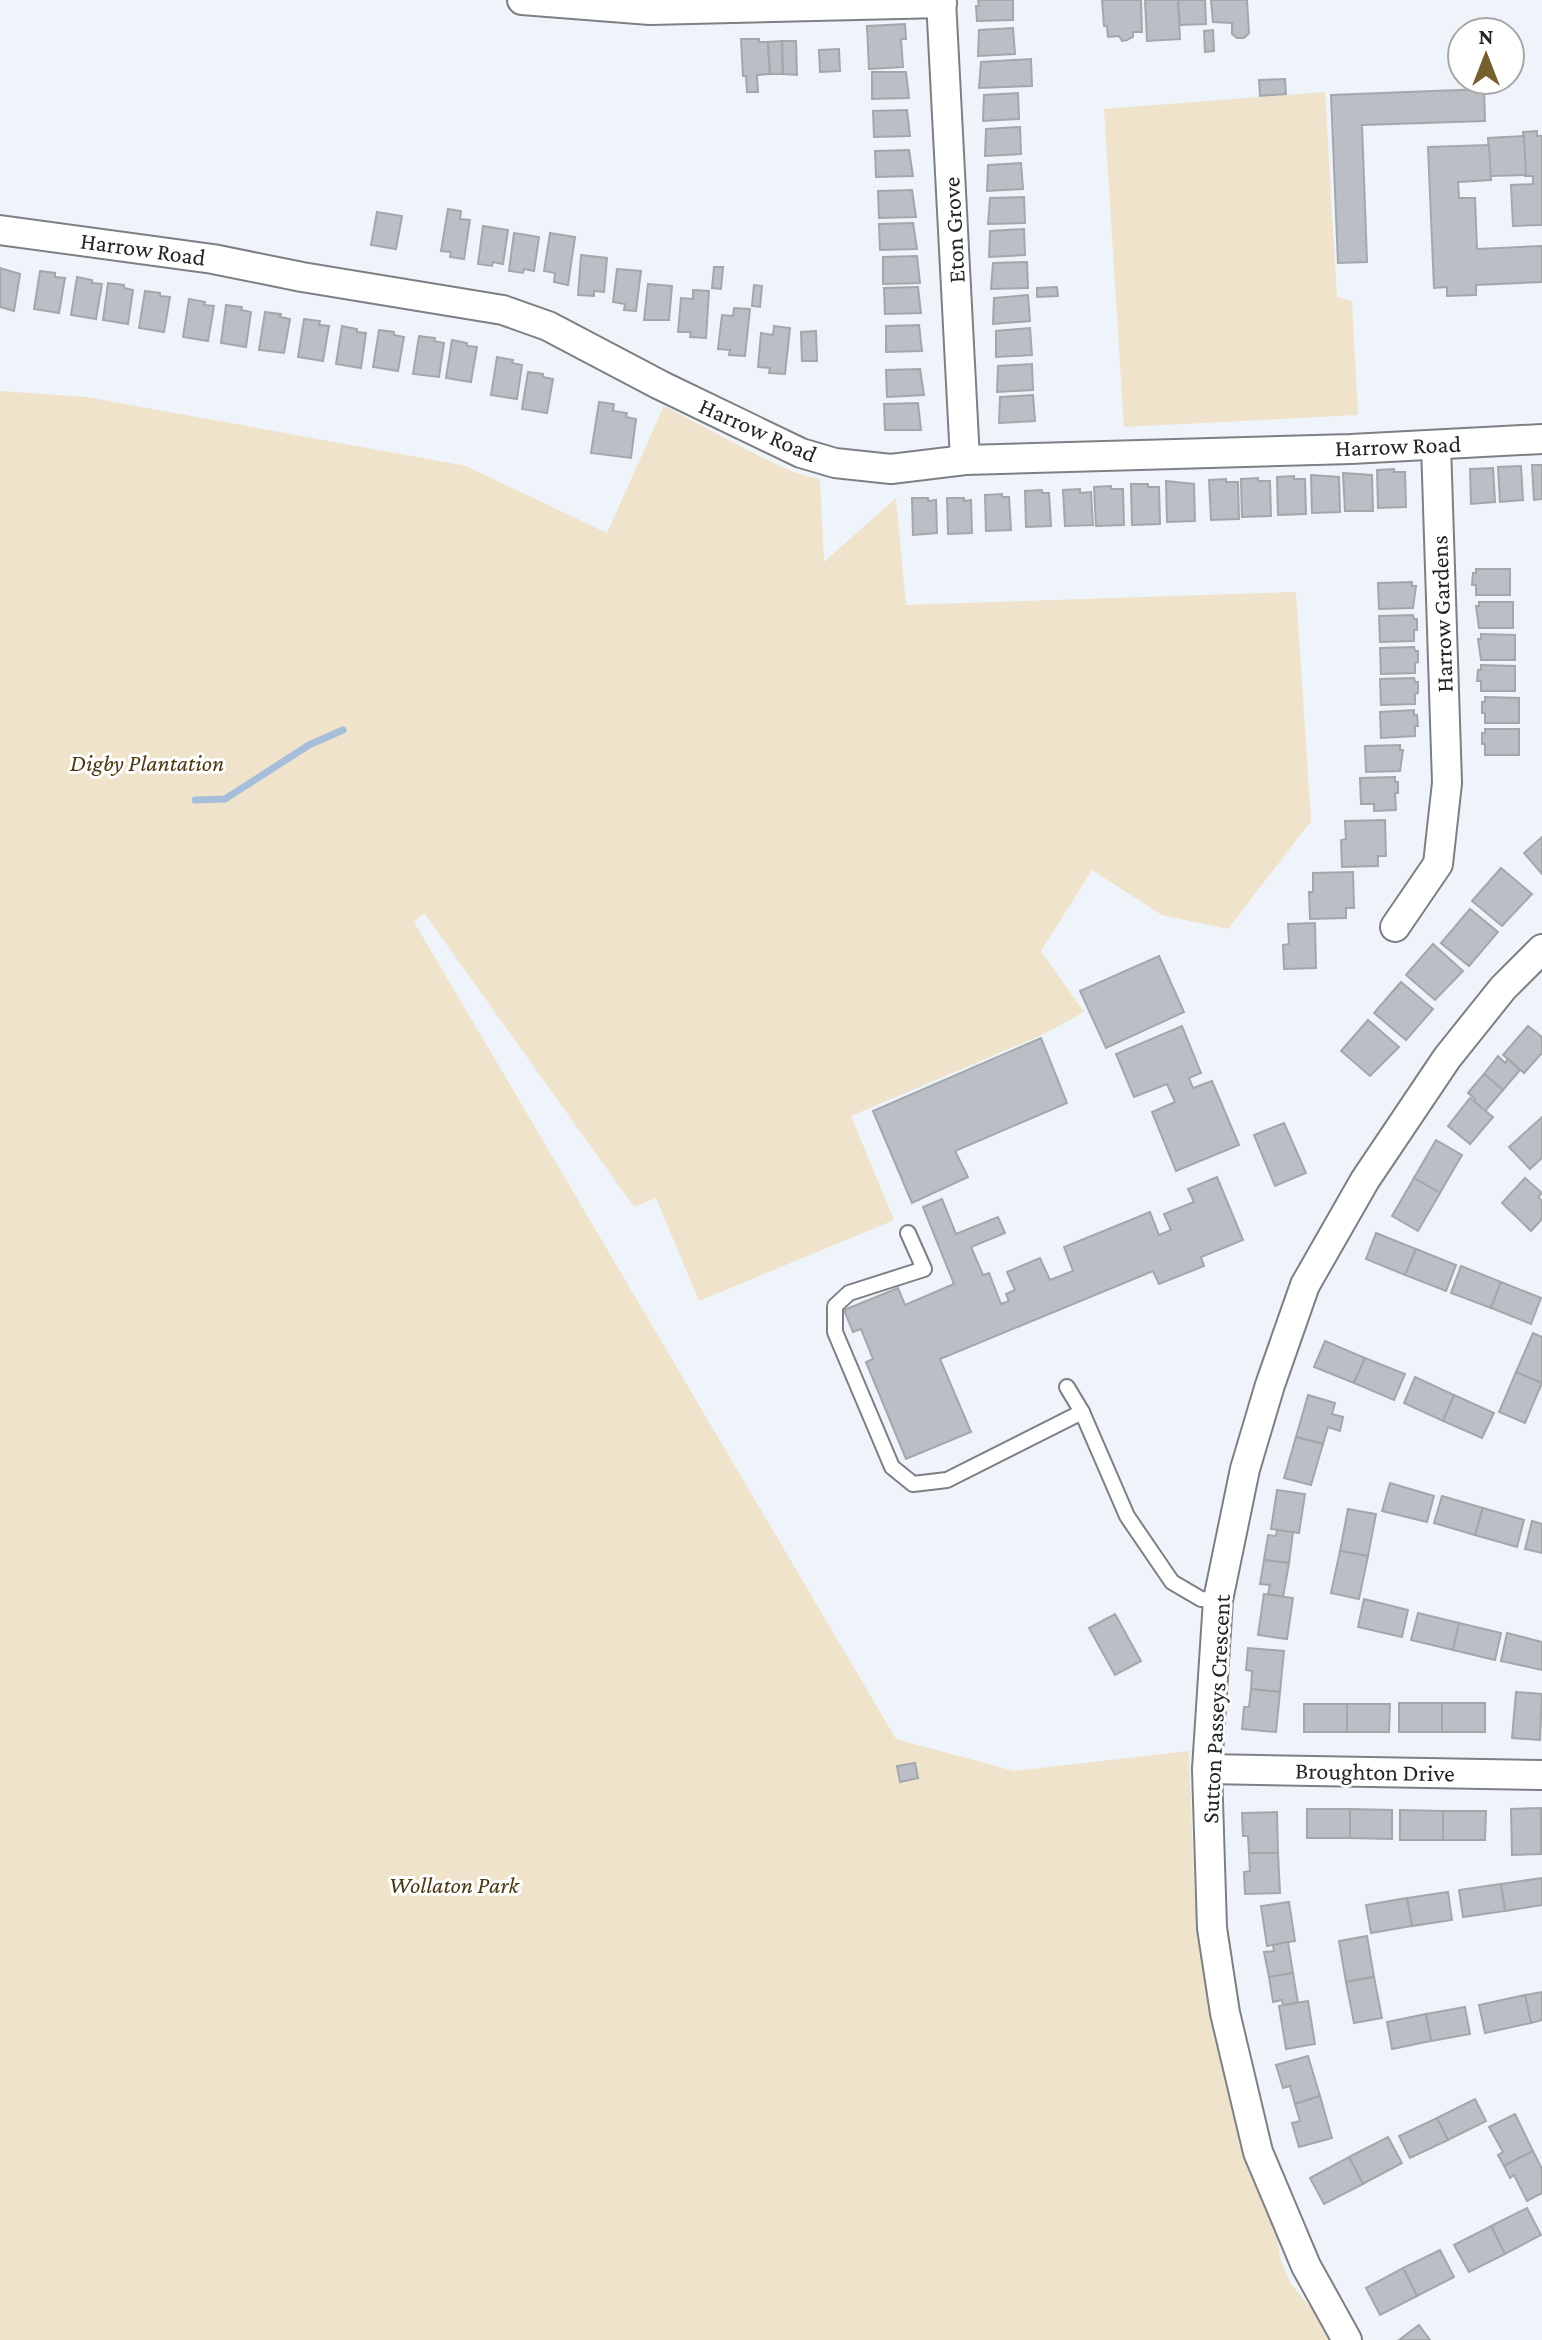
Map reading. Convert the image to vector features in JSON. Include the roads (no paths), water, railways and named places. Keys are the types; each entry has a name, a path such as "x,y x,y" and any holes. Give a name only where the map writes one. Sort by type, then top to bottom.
{"street":[{"path":"522,0 650,10 942,2"},
{"name":"Eton Grove","path":"942,2 965,460"},
{"name":"Harrow Road","path":"0,230 213,259 503,310 548,326 660,385 801,453 835,463 891,469 965,460 1542,439"},
{"name":"Harrow Gardens","path":"1395,927 1438,864 1447,783 1436,445"},
{"name":"Sutton Passeys Crescent","path":"1347,2340 1306,2266 1258,2152 1225,2013 1212,1928 1207,1769 1218,1600 1245,1469 1305,1285 1365,1180 1447,1058 1503,988 1542,949"},
{"name":"Broughton Drive","path":"1207,1769 1542,1775"}],"lane":[{"path":"908,1233 924,1269 849,1293 835,1306 835,1332 892,1467 913,1484 947,1480 1082,1412"},
{"path":"1067,1387 1082,1412 1127,1516 1172,1582 1201,1599 1218,1600"}],"waterway":[{"path":"195,800 225,799 309,745 343,730"}],"park label":[{"name":"Digby Plantation","path":"147,763"},
{"name":"Wollaton Park","path":"454,1885"}]}
